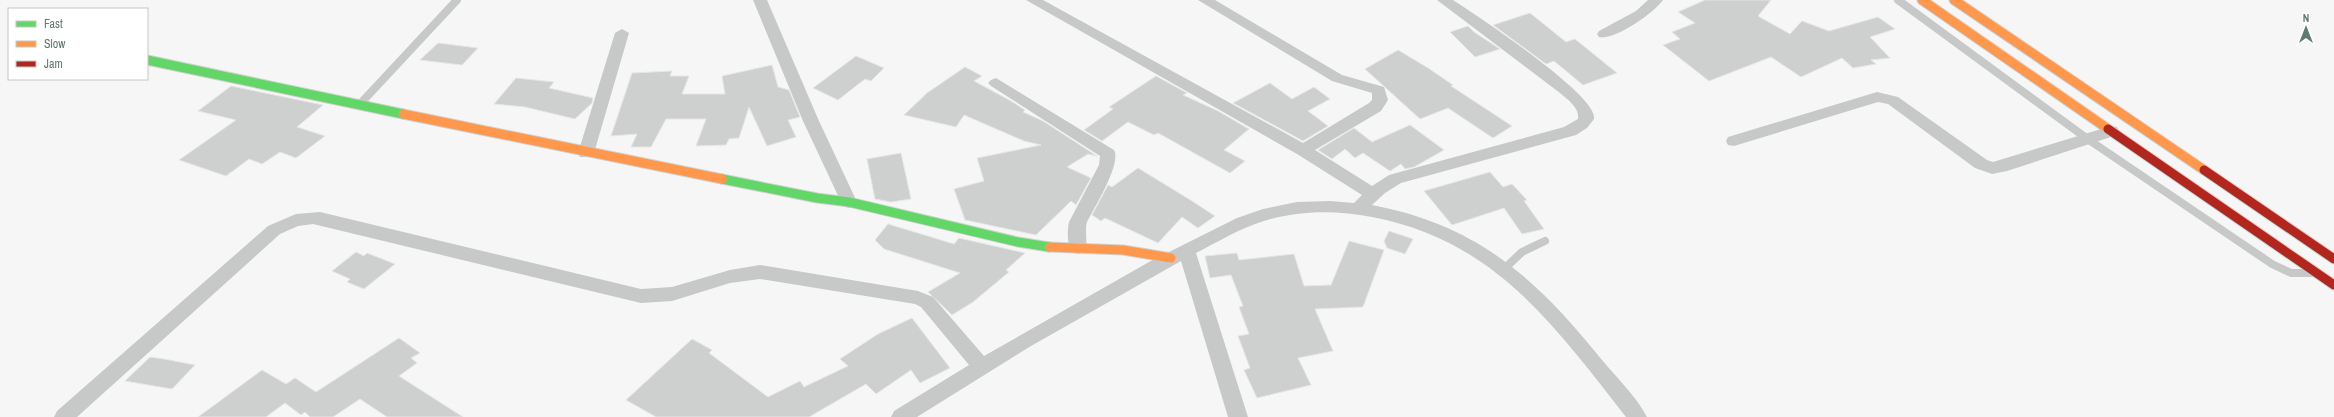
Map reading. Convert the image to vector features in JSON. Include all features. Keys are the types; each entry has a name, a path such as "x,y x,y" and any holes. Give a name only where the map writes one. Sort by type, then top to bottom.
{"main road":[{"path":"1922,0 2334,285"},
{"path":"1954,0 2334,259"},
{"path":"148,60 586,153 817,198 849,202 1044,247 1179,254"}],"street":[{"path":"760,0 811,121 849,202"},
{"path":"1033,0 1303,150 1340,172 1373,195"},
{"path":"1205,0 1337,78 1379,90 1380,100 1375,107 1303,150"},
{"path":"1359,208 1373,195 1395,179 1557,135 1582,125 1585,120 1587,114 1584,107 1560,84 1444,0"},
{"path":"1604,34 1642,14 1656,0"},
{"path":"586,153 622,33"},
{"path":"996,83 1108,154 1107,165 1078,222 1076,230 1078,248"},
{"path":"1734,141 1877,97 1893,100 1981,164 1992,168 2001,167 2089,140 2112,131"},
{"path":"901,417 981,366 1179,254 1264,215 1298,208 1339,206 1359,208 1418,222 1490,258 1526,286 1563,326 1636,417"},
{"path":"64,417 274,230 290,221 302,217 320,218 641,296 658,297 673,295 741,272 760,272 918,298 927,302 981,366"},
{"path":"1179,254 1238,417"}],"lane":[{"path":"360,104 457,0"},
{"path":"1898,0 2089,140 2280,268 2299,275 2316,272"},
{"path":"1504,269 1522,252 1545,241"}],"building":[{"path":"1705,0 1771,0 1758,16 1790,34 1802,21 1829,31 1878,17 1895,29 1870,37 1890,58 1871,60 1876,64 1853,68 1842,58 1801,77 1771,57 1709,81 1663,45 1680,39 1672,32 1695,23 1678,12"},
{"path":"1530,13 1566,42 1575,39 1617,73 1583,85 1554,61 1546,64 1493,25"},
{"path":"1468,26 1474,32 1500,49 1475,57 1450,32"},
{"path":"438,43 478,48 462,65 420,60"},
{"path":"1398,50 1428,68 1453,85 1451,86 1512,126 1493,138 1448,108 1420,119 1365,69"},
{"path":"856,56 884,68 871,81 865,79 838,100 813,88"},
{"path":"772,65 778,87 789,90 800,117 788,120 796,137 767,146 749,107 739,138 729,139 726,145 696,146 706,119 666,119 651,147 631,147 637,134 611,136 632,73 672,71 670,76 689,76 682,94 725,94 722,76"},
{"path":"965,67 982,76 974,81 1011,101 1025,110 1023,112 1043,121 1097,156 1088,154 1067,167 1091,178 1076,205 1071,201 1036,235 965,220 954,189 984,181 977,158 1041,145 1024,141 964,115 956,127 904,115 927,93"},
{"path":"1156,76 1187,93 1183,95 1218,111 1249,129 1224,150 1245,161 1230,173 1158,133 1154,135 1128,122 1102,141 1084,130 1113,109 1109,107"},
{"path":"516,78 554,82 549,88 593,98 592,103 575,119 525,107 494,104"},
{"path":"1270,83 1292,99 1314,87 1330,99 1308,111 1328,126 1303,141 1233,103"},
{"path":"231,86 323,105 297,127 325,136 296,158 280,152 262,164 249,159 226,176 179,160 236,120 198,111"},
{"path":"1410,125 1444,150 1414,167 1405,169 1401,164 1390,171 1363,153 1355,158 1345,149 1332,159 1318,150 1354,128 1372,142"},
{"path":"901,153 911,199 891,202 875,199 867,159"},
{"path":"1138,168 1215,216 1198,228 1182,217 1158,243 1105,218 1101,221 1092,215 1108,185 1112,187"},
{"path":"1490,172 1503,187 1512,184 1527,200 1524,201 1544,229 1522,234 1504,208 1452,225 1424,191"},
{"path":"888,224 954,244 959,238 1025,253 1006,270 1009,272 973,302 952,315 928,292 960,273 884,249 875,240"},
{"path":"1389,231 1413,239 1405,254 1387,248 1384,241"},
{"path":"1349,241 1384,250 1363,307 1315,309 1333,351 1298,358 1311,385 1257,398 1244,370 1250,368 1238,336 1249,334 1239,307 1243,306 1231,275 1210,278 1205,256 1237,253 1239,260 1294,254 1304,286 1331,285"},
{"path":"356,252 364,256 367,253 395,264 364,289 347,282 350,279 332,271"},
{"path":"912,318 950,368 920,383 911,370 876,394 866,384 809,417 656,417 626,400 692,339 712,350 709,353 768,397 800,381 804,387 848,366 840,359 878,334"},
{"path":"399,338 420,353 411,358 417,363 399,376 463,417 387,417 360,399 333,417 310,417 305,412 301,415 285,403 266,417 198,417 262,370 286,384 295,378 316,392"},
{"path":"150,357 195,365 172,389 125,381"}],"traffic: fast":[{"path":"148,60 403,114"},
{"path":"722,179 817,198 849,202 1018,242 1049,247"}],"traffic: slow":[{"path":"1922,0 2108,129"},
{"path":"1954,0 2204,170"},
{"path":"403,114 722,179"},
{"path":"1049,247 1123,250 1171,258"}],"traffic: jam":[{"path":"2108,129 2334,285"},
{"path":"2204,170 2334,259"}]}
